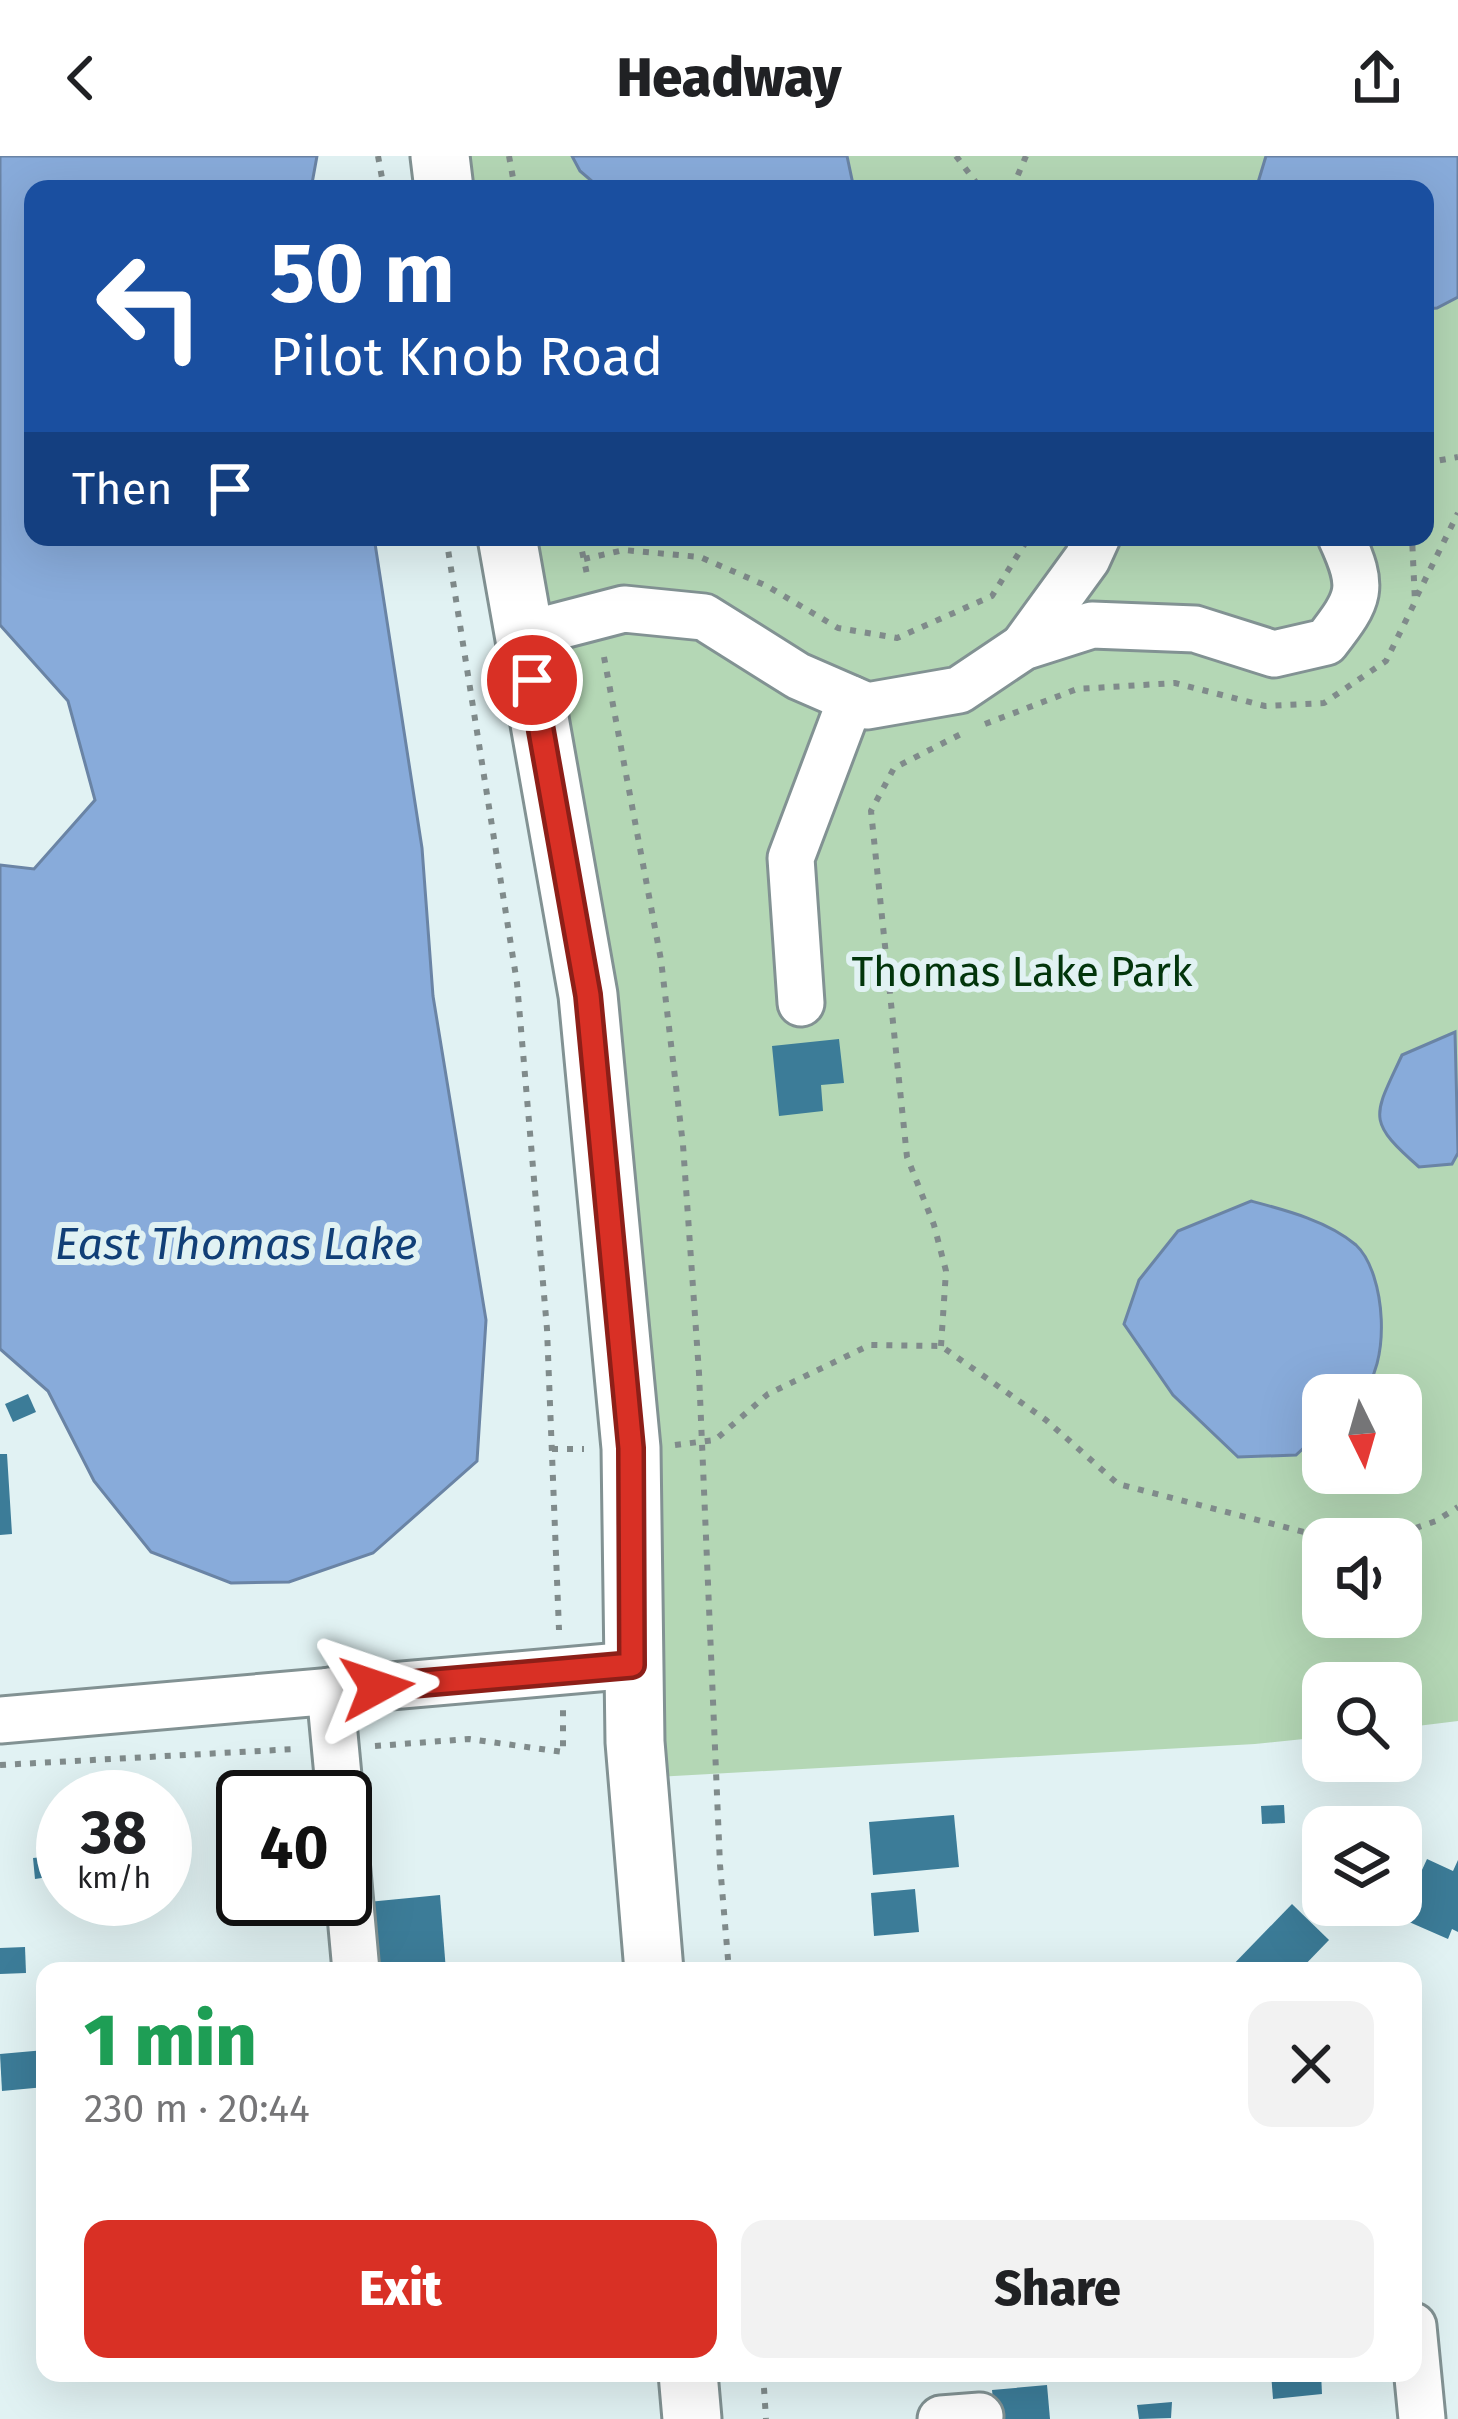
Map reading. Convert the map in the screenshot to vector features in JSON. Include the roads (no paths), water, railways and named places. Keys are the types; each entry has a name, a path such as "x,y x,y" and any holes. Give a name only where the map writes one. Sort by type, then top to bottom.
{"main road":[{"path":"508,546 588,995 631,1448 632,1665 654,1962"},
{"path":"689,2382 692,2419"}],"street":[{"path":"1023,647 1093,546"},
{"path":"524,635 624,609 704,617 798,676 868,706 959,690 1023,647 1092,625 1195,629 1274,654 1326,642 1351,611 1358,573 1346,546"},
{"path":"800,1003 791,858 851,699"},
{"path":"0,1720 632,1665"},
{"path":"330,1691 337,1770"},
{"path":"352,1926 355,1962"},
{"path":"1418,2382 1422,2419"}],"water":[{"name":"East Thomas Lake","path":"0,156 317,156 313,180 24,180 24,546 375,546 422,848 433,996 486,1320 477,1461 373,1553 289,1582 231,1583 151,1552 94,1481 48,1391 0,1349 0,865 34,869 95,800 68,701 0,625"},
{"path":"572,156 847,156 852,180 590,180"},
{"path":"1266,156 1458,156 1458,297 1434,308 1434,180 1259,180"},
{"path":"1455,1032 1458,1153 1452,1164 1419,1167 1383,1127 1381,1105 1402,1055"},
{"path":"1251,1201 1333,1229 1366,1258 1379,1297 1377,1363 1373,1374 1302,1374 1302,1449 1296,1455 1238,1457 1173,1395 1124,1324 1139,1280 1178,1231"}],"park label":[{"name":"Thomas Lake Park","path":"1022,972"}]}
